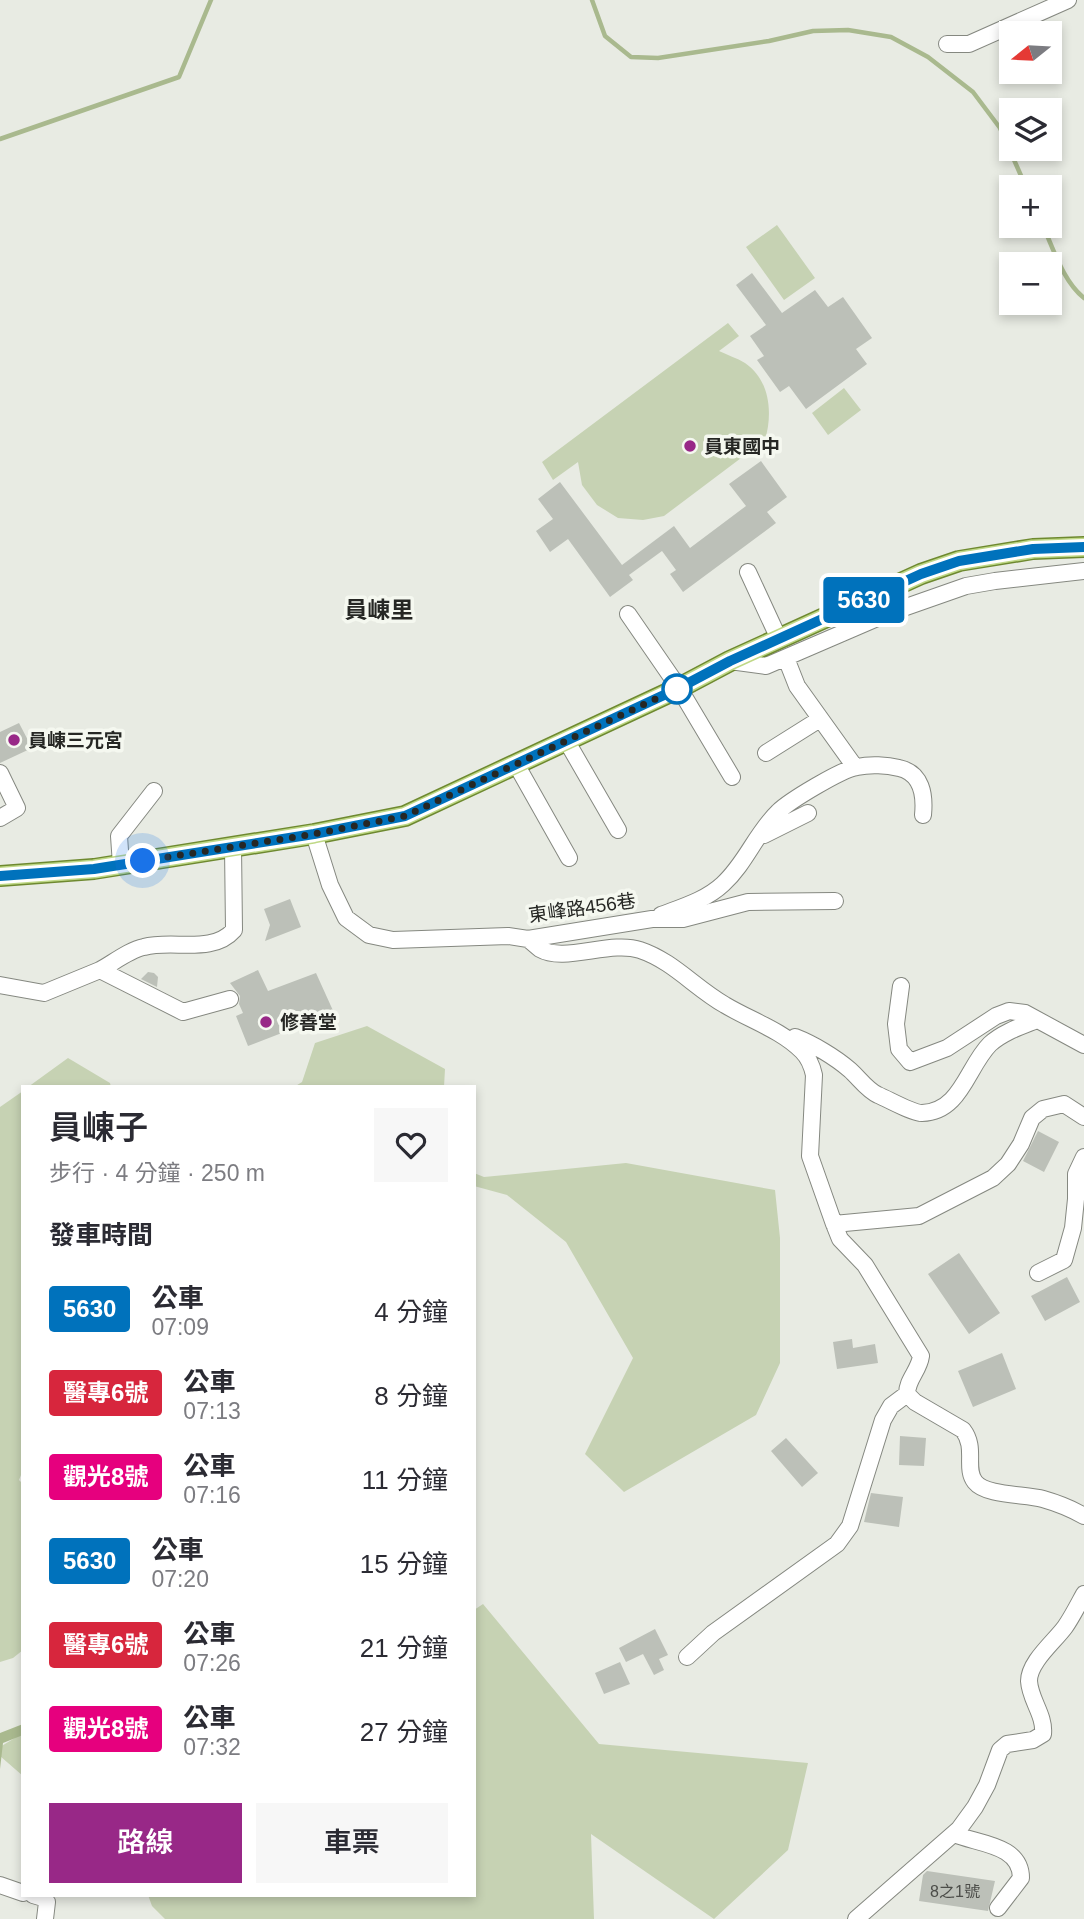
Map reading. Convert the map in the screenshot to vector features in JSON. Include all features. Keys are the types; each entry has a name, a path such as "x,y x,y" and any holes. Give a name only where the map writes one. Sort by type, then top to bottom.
{"main road":[{"path":"0,876 121,865 314,834 405,816 679,688 730,661 921,574 959,561 1033,549 1084,547"}],"street":[{"path":"947,44 968,44 1068,0"},
{"path":"730,661 766,666 889,613 966,586 1084,571"},
{"path":"748,572 779,639"},
{"path":"628,614 679,688 732,777"},
{"path":"786,658 797,686 855,767"},
{"path":"766,753 820,719"},
{"path":"566,740 618,830"},
{"path":"516,764 569,858"},
{"path":"652,919 715,891 743,863 778,812 855,767 901,768 915,775 925,800 923,815"},
{"path":"0,773 17,808 0,818"},
{"path":"121,865 119,836 154,791"},
{"path":"759,838 808,813"},
{"name":"東峰路456巷","path":"314,834 330,885 346,918 369,935 393,940 508,936 528,939 652,919 683,919 748,902 835,901"},
{"path":"0,985 44,993 100,971 144,947 204,945 230,935 234,930 233,847"},
{"path":"528,939 541,950 554,953 625,947 639,949 666,962 723,1004 763,1025 806,1042 848,1068 873,1092 920,1114 946,1107 963,1086 978,1058 992,1042 1014,1028 1037,1020"},
{"path":"100,971 183,1012 230,999"},
{"path":"901,986 896,1024 899,1049 910,1062 947,1048 996,1016 1009,1011 1025,1013 1084,1045"},
{"path":"763,1025 803,1052 811,1063 815,1090 810,1156 840,1239 865,1265 918,1348 920,1362 907,1386 907,1394 915,1402 963,1430 968,1436 976,1484 993,1492 1043,1499 1084,1516"},
{"path":"834,1224 919,1216 993,1178 1008,1164 1021,1144 1032,1118 1043,1109 1064,1104 1084,1117"},
{"path":"1038,1273 1064,1260 1073,1228 1076,1174 1084,1157"},
{"path":"687,1657 713,1633 838,1544 850,1526 883,1420 891,1406 907,1394"},
{"path":"856,1919 954,1834 975,1807 987,1785 1000,1750 1007,1744 1033,1740 1043,1734 1044,1726 1032,1694 1030,1676 1065,1627 1084,1594"},
{"path":"954,1834 969,1841 997,1846 1016,1862 1021,1878 998,1908"},
{"path":"0,1885 21,1892"},
{"path":"40,1897 47,1902 45,1919"}],"shaded area":[{"path":"777,225 815,278 784,300 746,247"},
{"path":"728,323 739,336 719,351 745,363 760,378 769,408 765,440 664,516 643,520 618,518 597,505 582,485 578,462 553,480 542,462"},
{"path":"844,388 861,410 828,435 812,413"},
{"path":"367,1026 445,1069 444,1085 297,1085 302,1082 315,1043"},
{"path":"68,1058 110,1085 31,1085"},
{"path":"21,1092 21,1652 13,1658 0,1662 0,1107"},
{"path":"626,1163 775,1190 780,1238 780,1363 756,1415 624,1492 585,1454 633,1358 566,1242 507,1195 476,1187 476,1174 484,1177"},
{"path":"483,1604 599,1744 808,1763 788,1850 714,1919 591,1834 594,1919 165,1919 152,1906 149,1897 476,1897 476,1609"},
{"path":"21,1725 21,1736 3,1743 0,1769 0,1733"},
{"path":"21,1734 21,1774 0,1756 0,1747"}],"building":[{"path":"752,273 782,313 815,290 828,307 843,297 872,338 856,349 867,364 806,409 789,386 780,392 757,360 764,356 750,336 766,325 736,285"},
{"path":"761,461 787,497 767,512 776,523 683,592 670,574 676,570 662,551 629,575 633,580 610,597 568,539 550,552 536,531 553,519 538,499 560,482 622,565 674,526 690,548 746,506 729,484"},
{"name":"員崠三元宮","path":"19,723 32,748 0,763 0,732"},
{"path":"290,899 301,927 265,941 270,925 264,909"},
{"path":"258,970 268,991 316,973 335,1015 307,1028 305,1024 248,1046 236,1016 243,1013 239,1004 240,996 230,983"},
{"path":"148,972 158,977 157,987 141,979"},
{"path":"1038,1131 1059,1142 1044,1172 1023,1161"},
{"path":"959,1253 1000,1313 969,1334 928,1274"},
{"path":"1067,1277 1080,1302 1045,1321 1031,1296"},
{"path":"852,1339 853,1348 875,1344 878,1363 837,1369 833,1342"},
{"path":"1002,1353 1016,1389 973,1407 958,1371"},
{"path":"900,1436 926,1438 924,1466 899,1465"},
{"path":"786,1438 818,1473 802,1487 771,1451"},
{"path":"871,1493 903,1497 899,1527 864,1522"},
{"path":"655,1629 668,1655 659,1659 664,1670 654,1675 643,1654 626,1662 619,1648"},
{"path":"620,1662 630,1684 604,1694 595,1673"},
{"path":"927,1871 995,1881 988,1911 919,1901 923,1875"}],"waterway":[{"path":"0,139 179,77 211,0"},
{"path":"592,0 605,36 631,57 658,58 769,41 813,31 848,30 891,37 928,57 973,92 1000,128 1021,175"},
{"path":"1048,238 1070,283 1084,298"}],"bus line":[{"name":"5630","path":"0,876 94,869 362,826 405,816 679,688 730,661 921,574 959,561 1033,549 1084,547"}],"place":[{"name":"員東國中","path":"690,446"},
{"name":"員崠三元宮","path":"14,740"},
{"name":"修善堂","path":"266,1022"}],"district":[{"name":"員崠里","path":"379,610"}],"route":[{"path":"143,861 362,826 405,816 679,688 677,689"}]}
